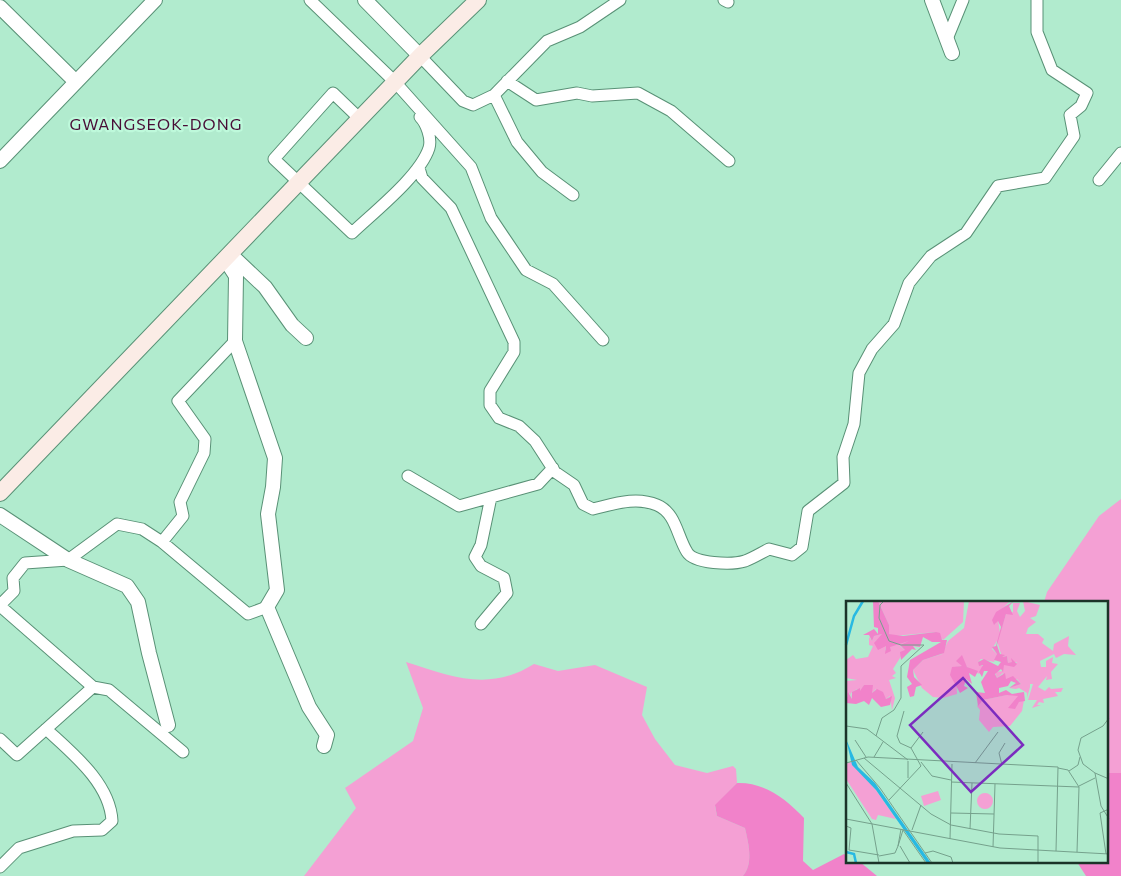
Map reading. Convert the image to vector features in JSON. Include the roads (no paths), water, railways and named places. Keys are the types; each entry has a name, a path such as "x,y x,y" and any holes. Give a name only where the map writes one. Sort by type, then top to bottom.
{"main road":[{"path":"0,493 420,56 478,0"}],"street":[{"path":"0,161 155,0"},
{"path":"310,0 471,167 491,218 526,270 553,284 603,340"},
{"path":"365,0 463,100 473,105 494,94 547,41 580,27 620,0"},
{"path":"932,0 952,53"},
{"path":"947,39 963,0"},
{"path":"419,168 422,178 451,208 514,342 514,352 490,391 490,405 498,418 519,426 535,441 553,468 574,486 583,504 593,509 628,500 657,505 673,518 687,554 698,560 724,563 743,561 769,549 792,555 802,547 808,511 844,483 843,457 854,424 860,373 872,349 894,324 909,283 931,256 966,232 998,186 1045,178 1074,136 1070,115 1081,106 1087,93 1052,70 1037,32 1037,0"},
{"path":"0,7 76,82"},
{"path":"507,81 536,100 576,93 592,96 638,93 671,111 729,161"},
{"path":"360,119 333,93 274,159 300,181 352,233 419,168 430,146 426,123 393,84"},
{"path":"494,94 517,142 542,172 573,196"},
{"path":"1099,180 1121,153"},
{"path":"228,256 265,288 292,325 306,338"},
{"path":"182,752 110,690 93,687 0,605 14,591 13,578 25,563 68,560 117,524 142,529 162,542 248,614 267,607 277,590 268,514 273,487 275,458 235,341 236,276 228,256"},
{"path":"162,542 183,516 180,502 204,453 205,439 178,401 235,341"},
{"path":"408,476 459,506 538,484 553,468"},
{"path":"481,624 507,593 504,578 481,566 475,557 480,545 491,497"},
{"path":"0,515 68,560 128,586 138,602 168,725"},
{"path":"267,607 309,706 327,735 324,746"},
{"path":"0,739 17,755 93,687"},
{"path":"0,867 19,848 73,831 102,830 112,821 111,806 84,764 46,729"}],"district":[{"name":"GWANGSEOK-DONG","path":"156,124"}]}
